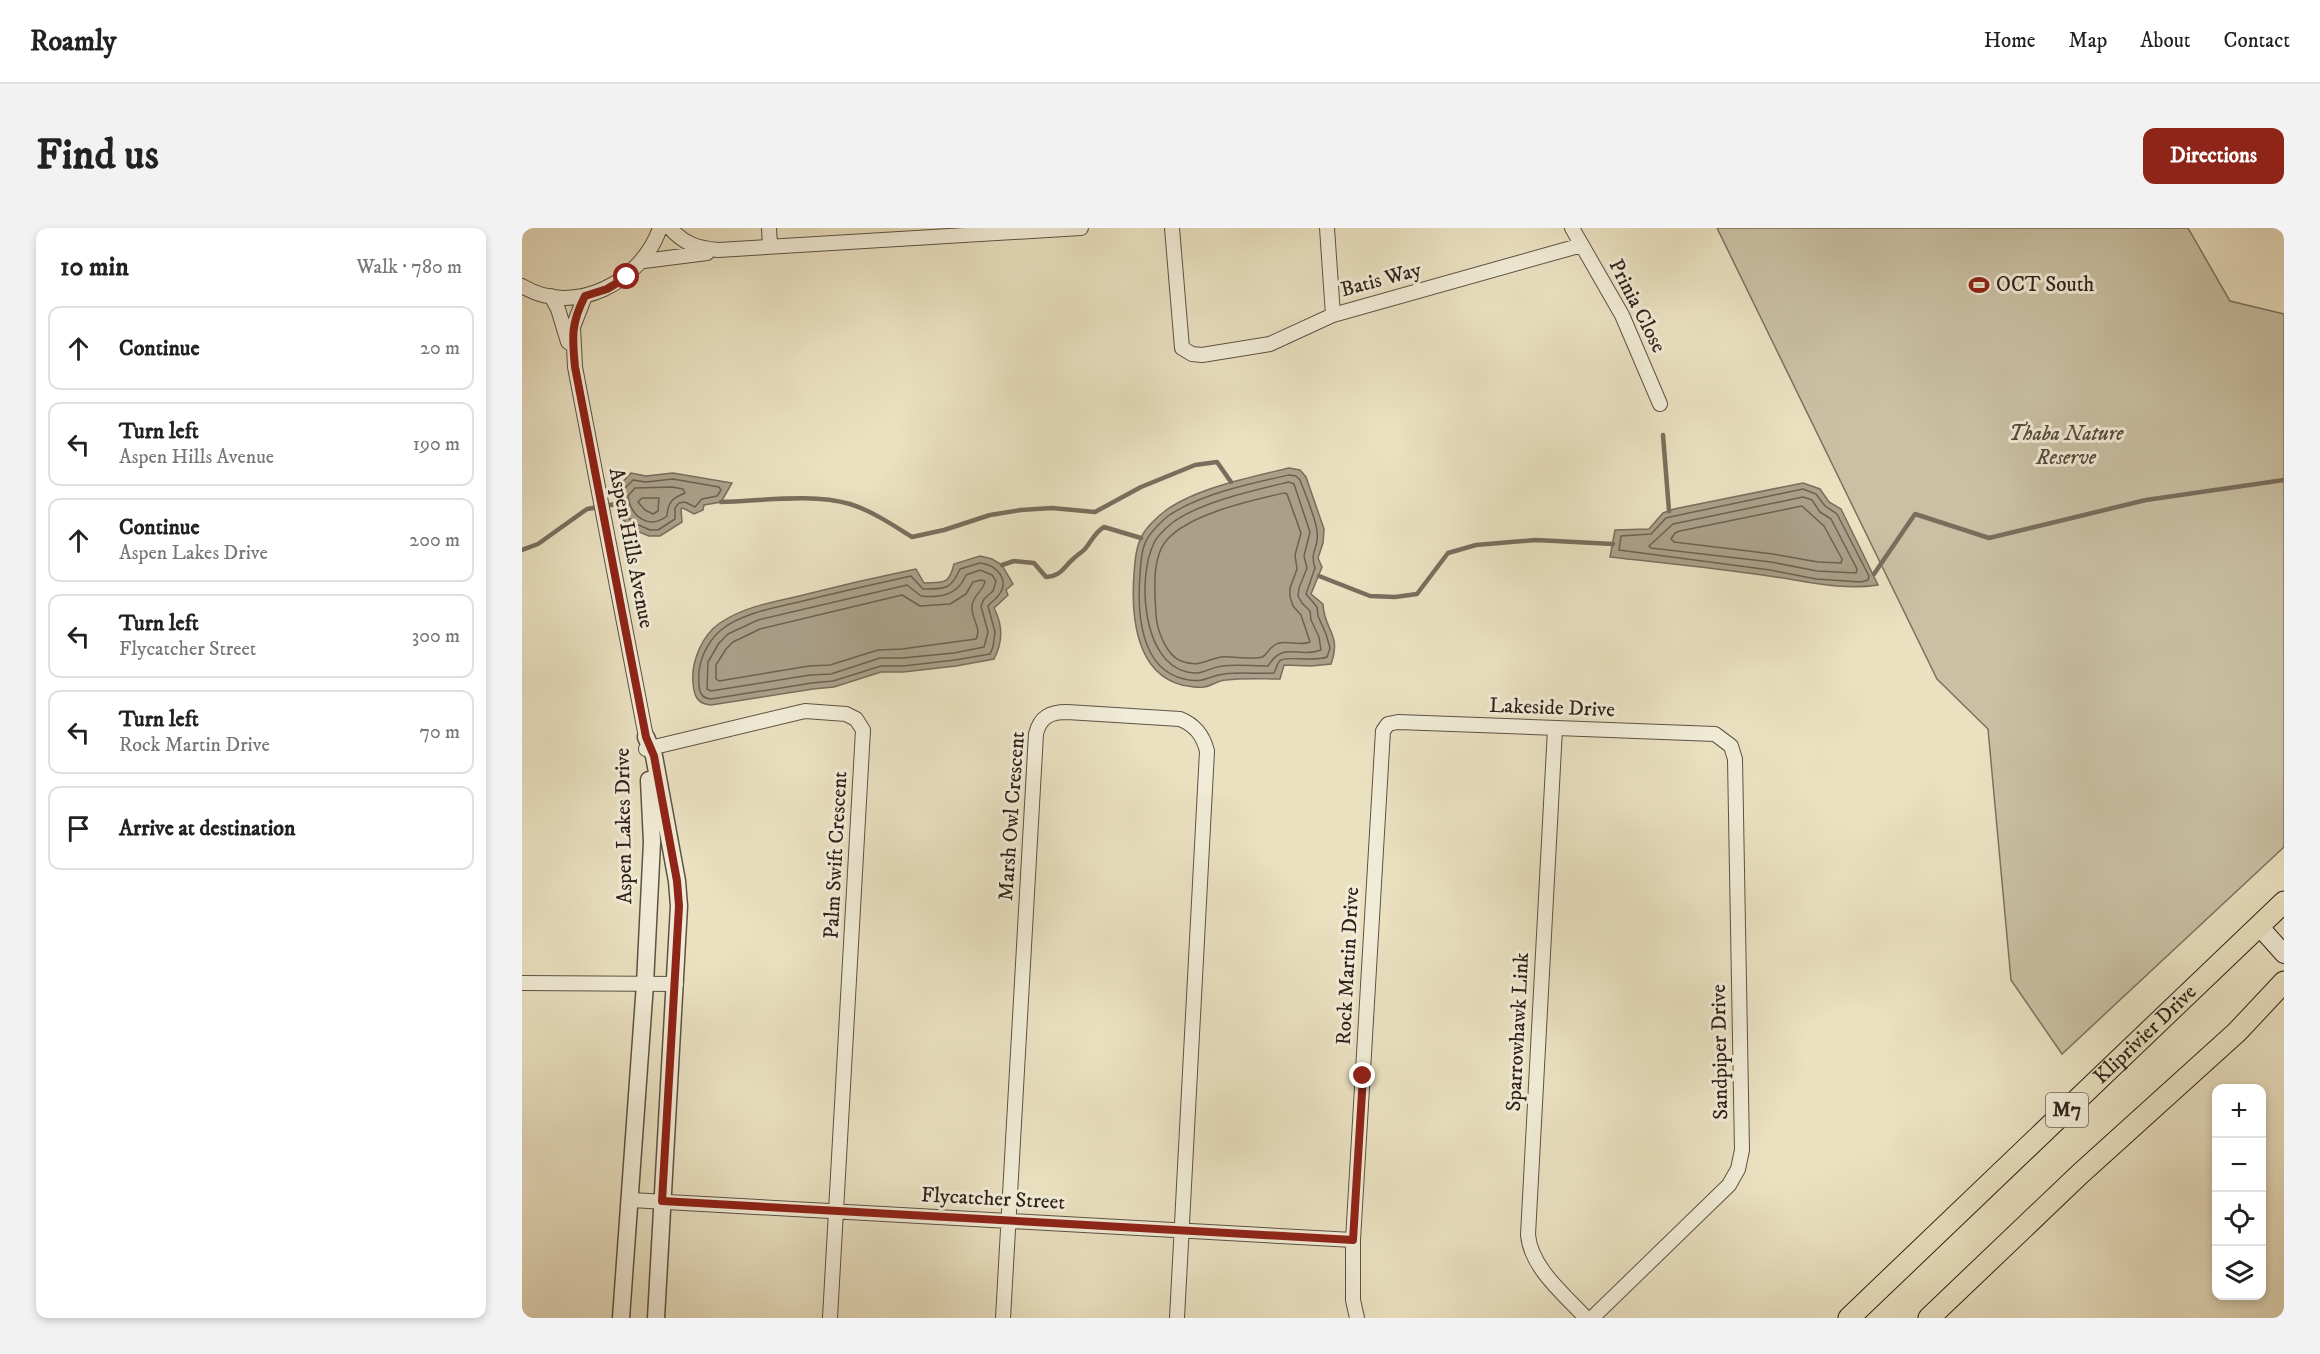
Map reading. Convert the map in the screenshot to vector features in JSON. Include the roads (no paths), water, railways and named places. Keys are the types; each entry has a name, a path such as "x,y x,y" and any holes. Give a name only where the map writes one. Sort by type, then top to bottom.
{"main road":[{"name":"Kliprivier Drive","path":"1849,1318 2259,926 2282,907"},
{"path":"2259,926 2284,954"},
{"name":"M7","path":"1929,1318 2080,1174 2237,1032 2284,982"},
{"path":"2237,1032 2284,1000"}],"street":[{"path":"522,286 551,296 585,296 607,289 627,277 644,261 656,241 660,228"},
{"path":"670,228 687,244 701,249 718,250 1081,228"},
{"path":"769,228 770,246"},
{"name":"Batis Way","path":"1172,228 1182,346 1184,351 1202,355 1270,344 1332,315 1582,245"},
{"path":"1327,228 1332,315"},
{"name":"Prinia Close","path":"1572,228 1622,315 1660,404"},
{"path":"644,261 699,255 718,250"},
{"name":"Aspen Hills Avenue","path":"551,296 564,326 575,367 648,744"},
{"name":"Aspen Hills Avenue","path":"575,367 573,327 585,296"},
{"name":"Palm Swift Crescent","path":"648,744 805,711 846,714 856,719 863,730 830,1318"},
{"name":"Marsh Owl Crescent","path":"1009,1221 1038,725 1044,718 1059,712 1170,717 1180,719 1194,727 1204,742 1208,759 1181,1232"},
{"name":"Lakeside Drive","path":"1388,724 1398,722 1715,734"},
{"name":"Rock Martin Drive","path":"1358,1318 1353,1300 1353,1240 1381,752 1383,731 1388,724"},
{"name":"Sparrowhawk Link","path":"1555,729 1528,1234 1535,1258 1541,1268 1586,1318"},
{"name":"Sandpiper Drive","path":"1592,1318 1728,1185 1735,1175 1742,1156 1743,1097 1735,759 1727,742 1715,734"},
{"name":"Aspen Lakes Drive","path":"621,1318 631,1200 652,842 648,744"},
{"name":"Aspen Lakes Drive","path":"648,744 678,889 679,906 656,1318"},
{"path":"522,983 676,984"},
{"name":"Flycatcher Street","path":"631,1200 1353,1240"},
{"path":"1004,1318 1009,1221"},
{"path":"1177,1318 1181,1232"}],"water":[{"path":"1289,468 1300,470 1306,477 1324,529 1323,543 1318,558 1322,567 1311,594 1323,604 1326,620 1334,639 1331,664 1284,665 1280,679 1223,680 1202,687 1182,685 1166,678 1154,668 1145,655 1135,624 1134,569 1137,548 1143,534 1162,513 1192,496 1242,479"},
{"path":"631,473 646,476 673,473 732,483 721,502 704,505 703,510 694,514 683,508 681,509 682,522 660,536 649,536 629,528 625,521 618,517 614,491"},
{"path":"1803,483 1820,489 1829,502 1841,509 1878,585 1851,587 1824,585 1730,570 1610,557 1615,530 1649,529 1663,513 1674,509"},
{"path":"980,556 1002,565 1013,584 1006,590 1008,595 994,608 1001,634 994,659 956,666 881,672 834,687 711,705 702,703 695,695 693,675 699,650 708,634 729,617 768,603 916,569 924,583 941,582 948,579 954,564"}],"waterway":[{"path":"1663,435 1669,511"},
{"path":"721,502 786,498 835,501 866,510 912,537 944,530 990,515 1021,510 1052,508 1095,512 1141,487 1195,465 1217,462 1231,482"},
{"path":"1874,574 1915,514 1989,538 2146,500 2284,480"},
{"path":"522,550 538,544 587,509 616,504"},
{"path":"1002,565 1014,561 1034,563 1046,577 1061,571 1104,527 1141,538"},
{"path":"1319,576 1370,596 1395,597 1417,594 1448,553 1476,545 1536,540 1613,544"}],"place":[{"name":"OCT South","path":"1979,285"}],"park label":[{"name":"Thaba Nature Reserve","path":"2066,446"}]}
